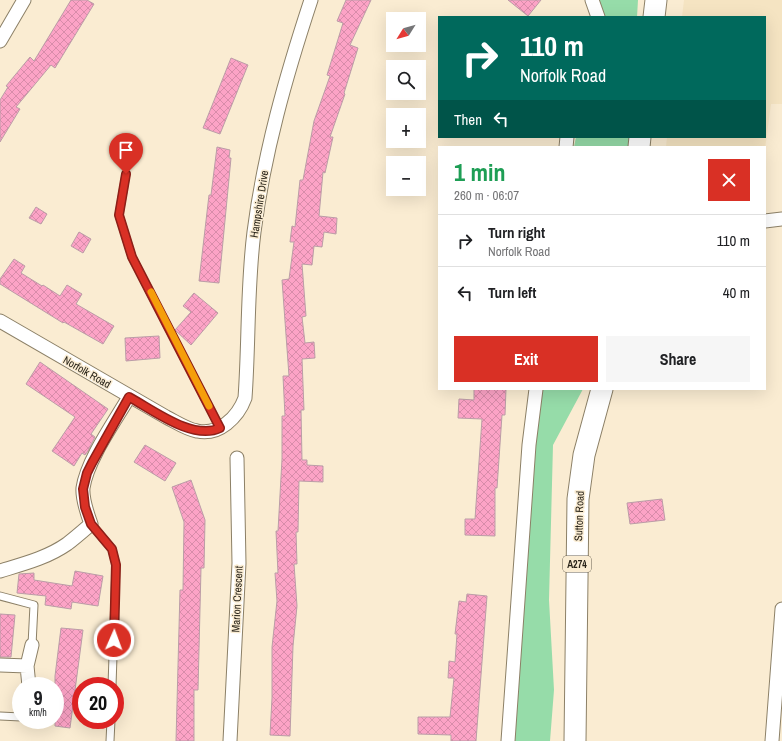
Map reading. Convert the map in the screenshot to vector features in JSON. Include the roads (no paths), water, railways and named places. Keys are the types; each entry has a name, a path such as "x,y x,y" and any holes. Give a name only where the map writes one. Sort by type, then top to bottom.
{"main road":[{"path":"654,16 656,0"},
{"name":"Sutton Road","path":"576,741 578,499 584,455 602,390"}],"street":[{"path":"0,41 24,0"},
{"name":"Hampshire Drive","path":"220,428 238,412 245,398 249,292 254,232 264,171 284,84 311,0"},
{"path":"592,0 598,16"},
{"path":"766,221 782,219"},
{"name":"Norfolk Road","path":"0,322 166,417 197,431 206,432 220,428"},
{"path":"508,741 529,445 536,390"},
{"path":"2,567 38,559 54,552 67,544 91,524 85,507 83,489 87,473 129,397"},
{"name":"Marion Crescent","path":"230,741 239,563 237,458"},
{"path":"772,741 782,610"},
{"path":"28,677 27,666 32,645"},
{"path":"0,665 27,666"}],"lane":[{"path":"126,174 119,215 132,257 220,428"},
{"path":"91,524 112,549 116,565 112,677"},
{"path":"0,596 34,605 32,645"},
{"path":"0,716 12,717"},
{"path":"110,741 111,729"}]}
